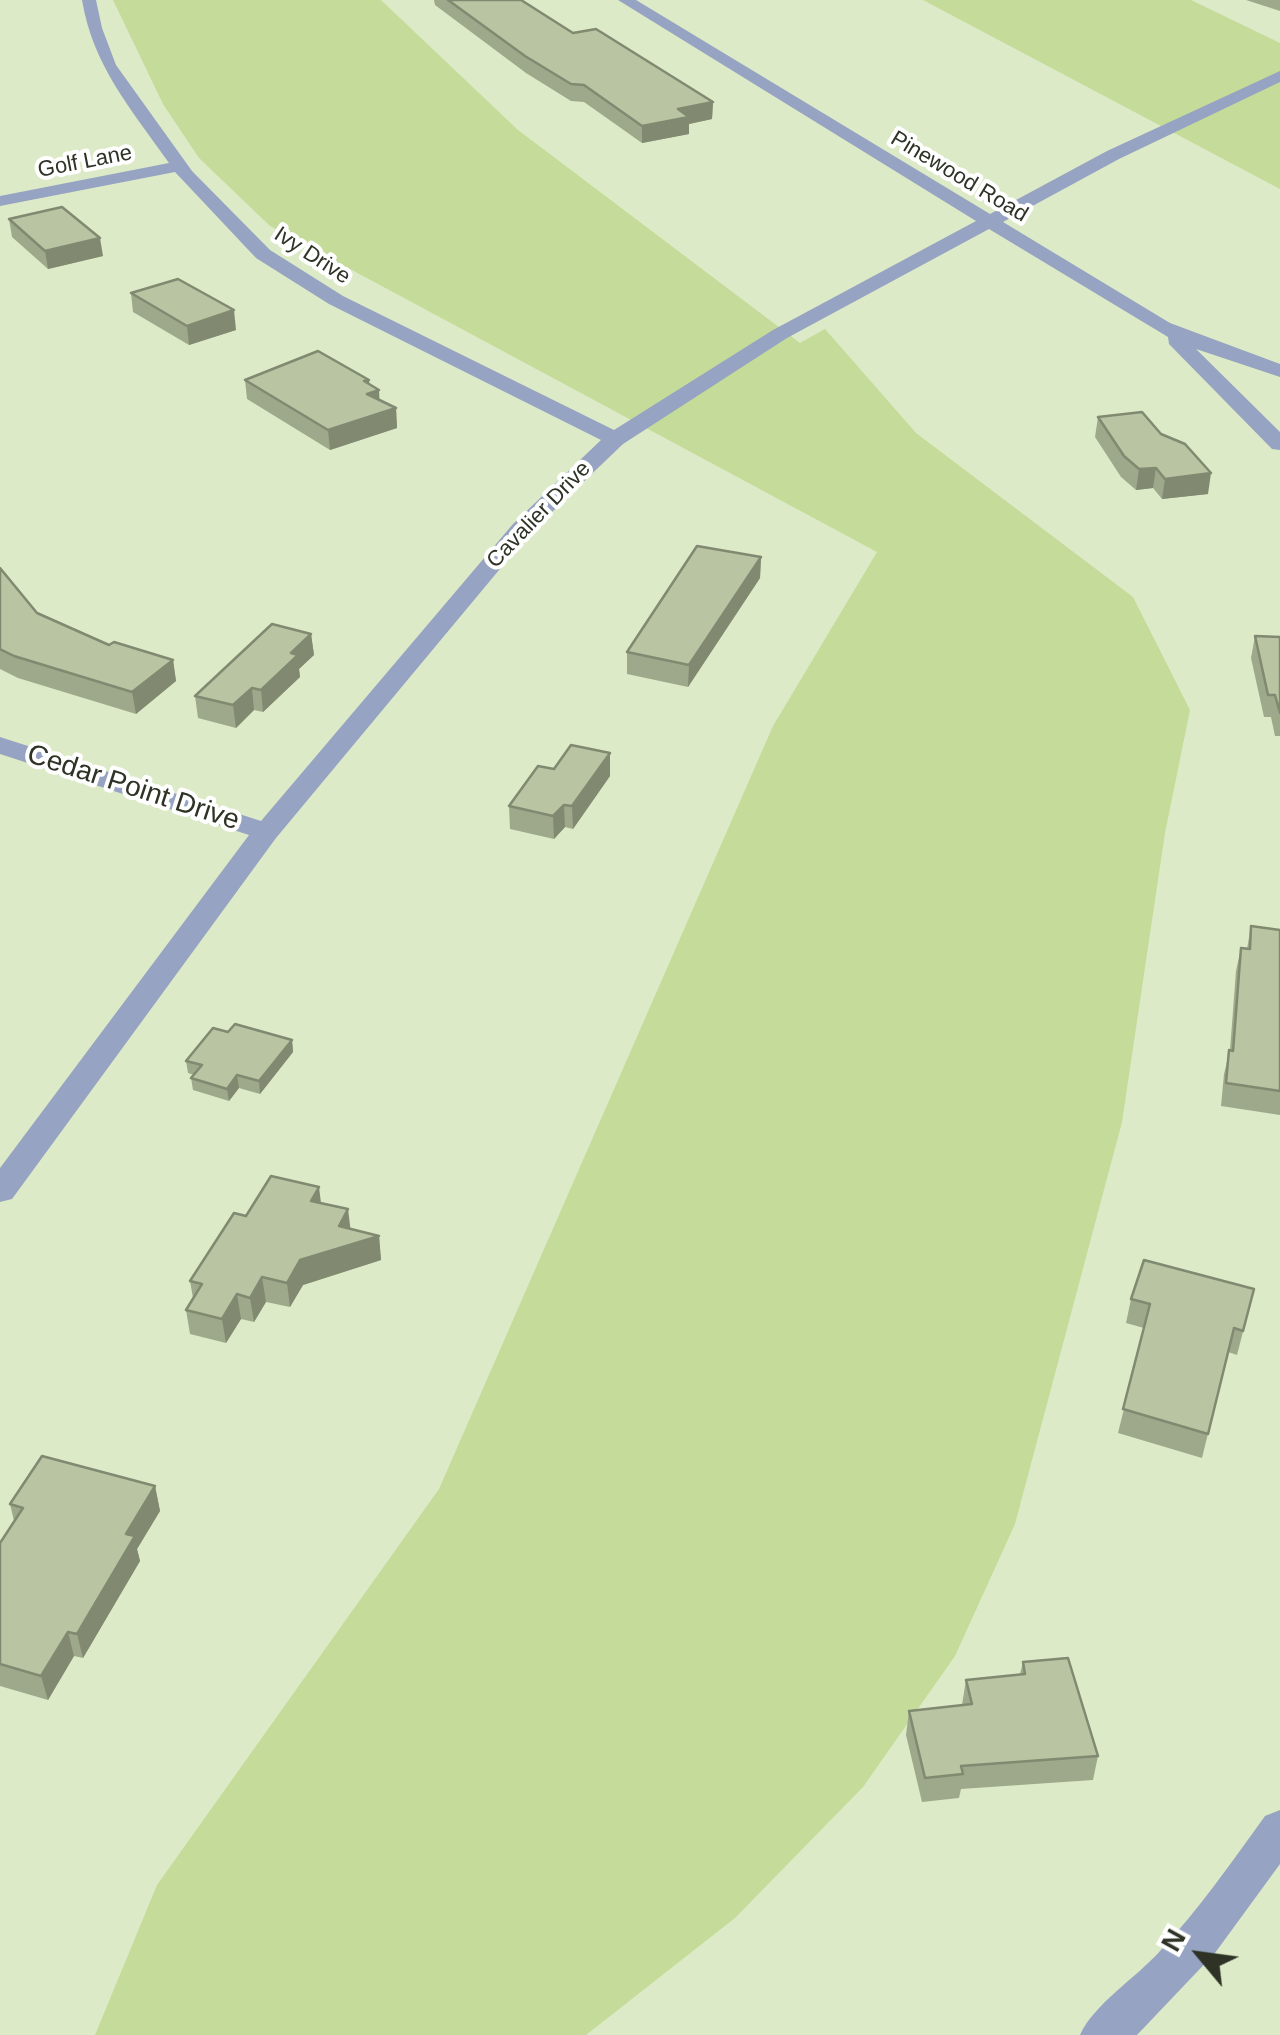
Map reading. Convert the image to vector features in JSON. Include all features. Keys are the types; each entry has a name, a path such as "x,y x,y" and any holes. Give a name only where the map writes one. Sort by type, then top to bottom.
{"street":[{"name":"Ivy Drive","path":"89,0 108,65 180,166 236,230 296,278 614,439"},
{"name":"Pinewood Road","path":"625,0 1163,327 1223,353 1280,371"},
{"name":"Cavalier Drive","path":"0,1191 266,832 522,528 614,439 780,334 1142,140 1280,76"},
{"name":"Golf Lane","path":"0,201 180,166"},
{"path":"1163,327 1280,444"},
{"name":"Cedar Point Drive","path":"0,744 266,832"},
{"path":"1103,2035 1126,2017 1221,1916 1280,1829"}],"green space":[{"path":"113,0 381,0 518,130 800,343 825,329 916,433 1133,597 1190,710 1165,833 1122,1122 1015,1524 955,1656 863,1787 735,1918 586,2035 95,2035 157,1885 439,1489 773,726 877,552 270,226 199,158 163,104"},
{"path":"923,0 1191,0 1280,43 1280,189"}],"building":[{"path":"448,0 521,0 573,33 596,29 713,102 678,109 689,117 642,126 584,85 571,84 525,56"},
{"path":"62,207 100,238 45,251 9,219"},
{"path":"178,279 234,310 187,326 131,293"},
{"path":"318,351 369,380 364,381 379,390 367,394 396,408 328,430 245,380"},
{"path":"1142,412 1161,434 1185,444 1211,473 1165,479 1156,468 1139,469 1124,456 1098,417"},
{"path":"697,546 761,557 689,665 627,652"},
{"path":"0,568 37,613 109,645 114,642 173,660 132,692 0,649"},
{"path":"272,624 311,634 291,653 298,655 261,690 252,688 233,705 195,696"},
{"path":"1255,636 1280,637 1280,713 1275,695 1268,695"},
{"path":"571,745 610,753 572,806 564,805 553,816 509,806 538,766 554,769"},
{"path":"1251,926 1280,930 1280,1091 1226,1083 1229,1050 1233,1051 1241,948 1250,949"},
{"path":"235,1024 292,1040 259,1081 237,1075 227,1089 191,1078 202,1065 186,1061 213,1028 228,1032"},
{"path":"271,1176 319,1187 311,1201 348,1209 339,1226 379,1236 300,1260 287,1283 262,1277 250,1298 237,1294 222,1319 186,1310 202,1284 190,1281 234,1213 246,1216"},
{"path":"1144,1260 1254,1289 1243,1331 1234,1328 1208,1434 1123,1409 1150,1304 1131,1299"},
{"path":"42,1456 155,1486 126,1534 135,1536 77,1634 68,1632 41,1676 0,1664 0,1543 23,1508 10,1504"},
{"path":"1068,1658 1098,1756 961,1766 963,1774 925,1778 909,1711 972,1704 966,1680 1025,1674 1023,1662"}]}
